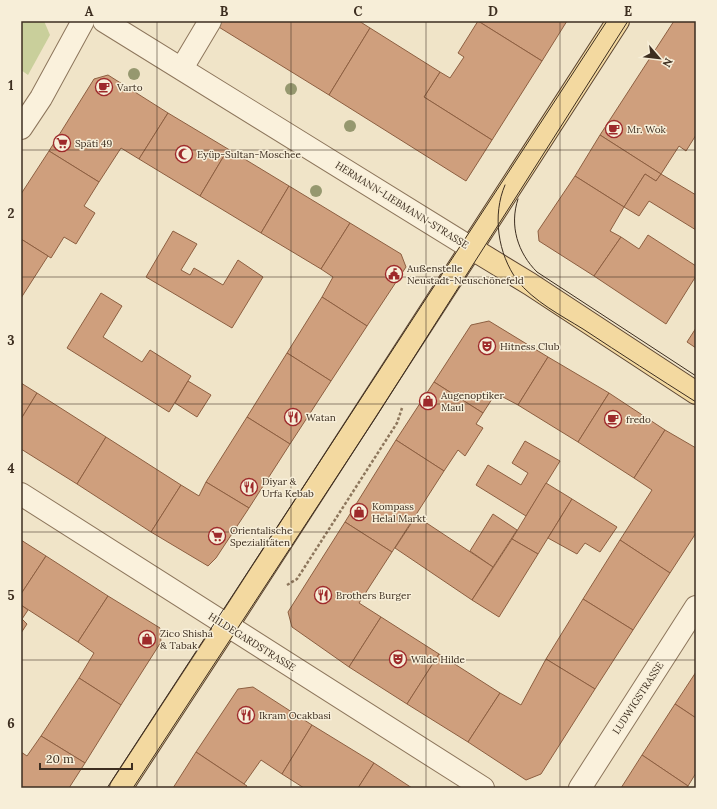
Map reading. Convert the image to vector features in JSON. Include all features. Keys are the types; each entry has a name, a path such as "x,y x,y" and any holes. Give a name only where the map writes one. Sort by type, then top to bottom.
{"main road":[{"path":"121,788 618,21"},
{"name":"HERMANN-LIEBMANN-STRASSE","path":"471,248 530,284 696,393"}],"street":[{"path":"21,128 41,98 83,21"},
{"name":"HERMANN-LIEBMANN-STRASSE","path":"104,21 471,248"},
{"path":"182,68 210,22"},
{"name":"HILDEGARDSTRASSE","path":"21,494 483,788"},
{"name":"LUDWIGSTRASSE","path":"580,788 696,607"}],"path":[{"path":"297,579 397,423"}],"green space":[{"path":"21,21 44,21 50,35 28,75 21,70"}],"building":[{"path":"209,21 359,21 370,28 329,95"},
{"path":"478,21 567,21 542,61"},
{"path":"478,21 542,61 492,140 424,97 440,72 450,78 464,57 458,53"},
{"path":"674,21 696,21 696,135 686,151 679,146 661,174 600,135"},
{"path":"370,28 440,72 424,97 492,140 466,181 329,95"},
{"path":"108,75 168,113 139,159 121,148 99,182 49,151 94,79"},
{"name":"Eyüp-Sultan-Moschee","path":"168,113 228,149 200,196 139,159"},
{"path":"600,135 661,174 656,181 645,174 624,207 575,176"},
{"path":"228,149 289,186 261,233 200,196"},
{"path":"49,151 99,182 84,206 95,213 76,244 64,237 51,258 21,239 21,194"},
{"path":"645,174 656,181 661,174 696,195 696,230 649,201 639,216 624,207"},
{"path":"575,176 624,207 610,231 621,237 594,276 539,241 538,231"},
{"path":"289,186 350,223 321,269 261,233"},
{"path":"350,223 401,254 406,267 367,326 322,297 333,277 321,269"},
{"path":"173,231 197,244 181,270 190,275 194,268 223,285 238,260 263,277 232,328 146,277"},
{"path":"648,235 696,266 696,276 666,324 594,276 621,237 639,249"},
{"path":"21,239 48,256 21,298"},
{"path":"101,293 122,306 103,337 142,362 150,350 191,376 169,412 67,348"},
{"path":"322,297 367,326 331,381 287,353"},
{"path":"489,321 548,357 518,405 503,397 492,399 483,413 434,382 471,325"},
{"path":"696,328 696,348 687,342"},
{"path":"287,353 331,381 290,444 247,417"},
{"path":"548,357 609,393 578,442 518,405"},
{"path":"188,381 211,395 197,417 175,403"},
{"path":"434,382 483,413 476,424 483,428 465,456 458,450 444,471 396,440"},
{"path":"21,383 37,393 21,419"},
{"path":"37,393 106,437 77,484 21,449 21,419"},
{"path":"609,393 665,430 634,478 578,442"},
{"path":"247,417 290,444 249,508 206,482"},
{"path":"665,430 696,448 696,533 670,573 620,540 652,490 634,478"},
{"path":"106,437 181,485 151,532 77,484"},
{"path":"396,440 444,471 392,552 345,522"},
{"path":"525,441 560,461 526,516 476,485 488,465 521,485 528,473 512,463"},
{"path":"206,482 249,508 216,558 208,566 151,532 181,485 199,496"},
{"path":"546,483 572,499 538,554 512,539"},
{"path":"572,499 617,527 600,552 585,543 577,554 548,538"},
{"path":"493,514 517,530 493,567 470,551"},
{"path":"416,516 493,567 472,600 395,548"},
{"path":"345,522 392,552 359,603 381,617 349,667 292,627 288,612"},
{"path":"512,539 538,554 499,617 472,600"},
{"path":"21,540 46,556 21,594"},
{"path":"620,540 670,573 633,630 583,599"},
{"path":"46,556 108,596 78,642 21,605 21,594"},
{"path":"108,596 160,628 161,642 121,705 79,678 94,653 78,642"},
{"path":"583,599 633,630 595,689 546,659"},
{"path":"21,605 28,610 22,619 27,624 21,633"},
{"path":"381,617 439,654 407,704 349,667"},
{"path":"439,654 500,693 468,742 407,704"},
{"path":"546,659 595,689 541,774 526,780 468,742 500,693 521,705"},
{"path":"696,672 696,718 675,704"},
{"path":"79,678 121,705 85,763 41,736"},
{"path":"253,687 312,725 282,774 261,760 244,784 196,752 238,689"},
{"path":"675,704 696,718 696,773 688,786 642,755"},
{"path":"312,725 374,763 358,788 304,788 282,774"},
{"path":"41,736 85,763 69,788 21,788 21,752 27,756"},
{"path":"196,752 247,786 246,788 173,788"},
{"path":"642,755 688,786 687,788 621,788"},
{"path":"374,763 412,788 358,788"}],"tram line":[{"path":"107,788 607,21"},
{"path":"133,788 376,417 628,21"},
{"path":"505,185 501,197 498,221 501,246 510,270 524,288 548,308 696,402"},
{"path":"518,199 514,219 517,238 520,248 530,265 537,272 696,376"}],"place":[{"name":"Varto","path":"104,87"},
{"name":"Mr. Wok","path":"614,129"},
{"name":"Späti 49","path":"62,143"},
{"name":"Eyüp-Sultan-Moschee","path":"184,154"},
{"name":"Außenstelle Neustadt-Neuschönefeld","path":"394,274"},
{"name":"Hitness Club","path":"487,346"},
{"name":"Augenoptiker Maul","path":"428,401"},
{"name":"Watan","path":"293,417"},
{"name":"fredo","path":"613,419"},
{"name":"Diyar & Urfa Kebab","path":"249,487"},
{"name":"Kompass Helal Markt","path":"359,512"},
{"name":"Orientalische Spezialitäten","path":"217,536"},
{"name":"Brothers Burger","path":"323,595"},
{"name":"Zico Shisha & Tabak","path":"147,639"},
{"name":"Wilde Hilde","path":"398,659"},
{"name":"Ikram Ocakbasi","path":"246,715"}]}
